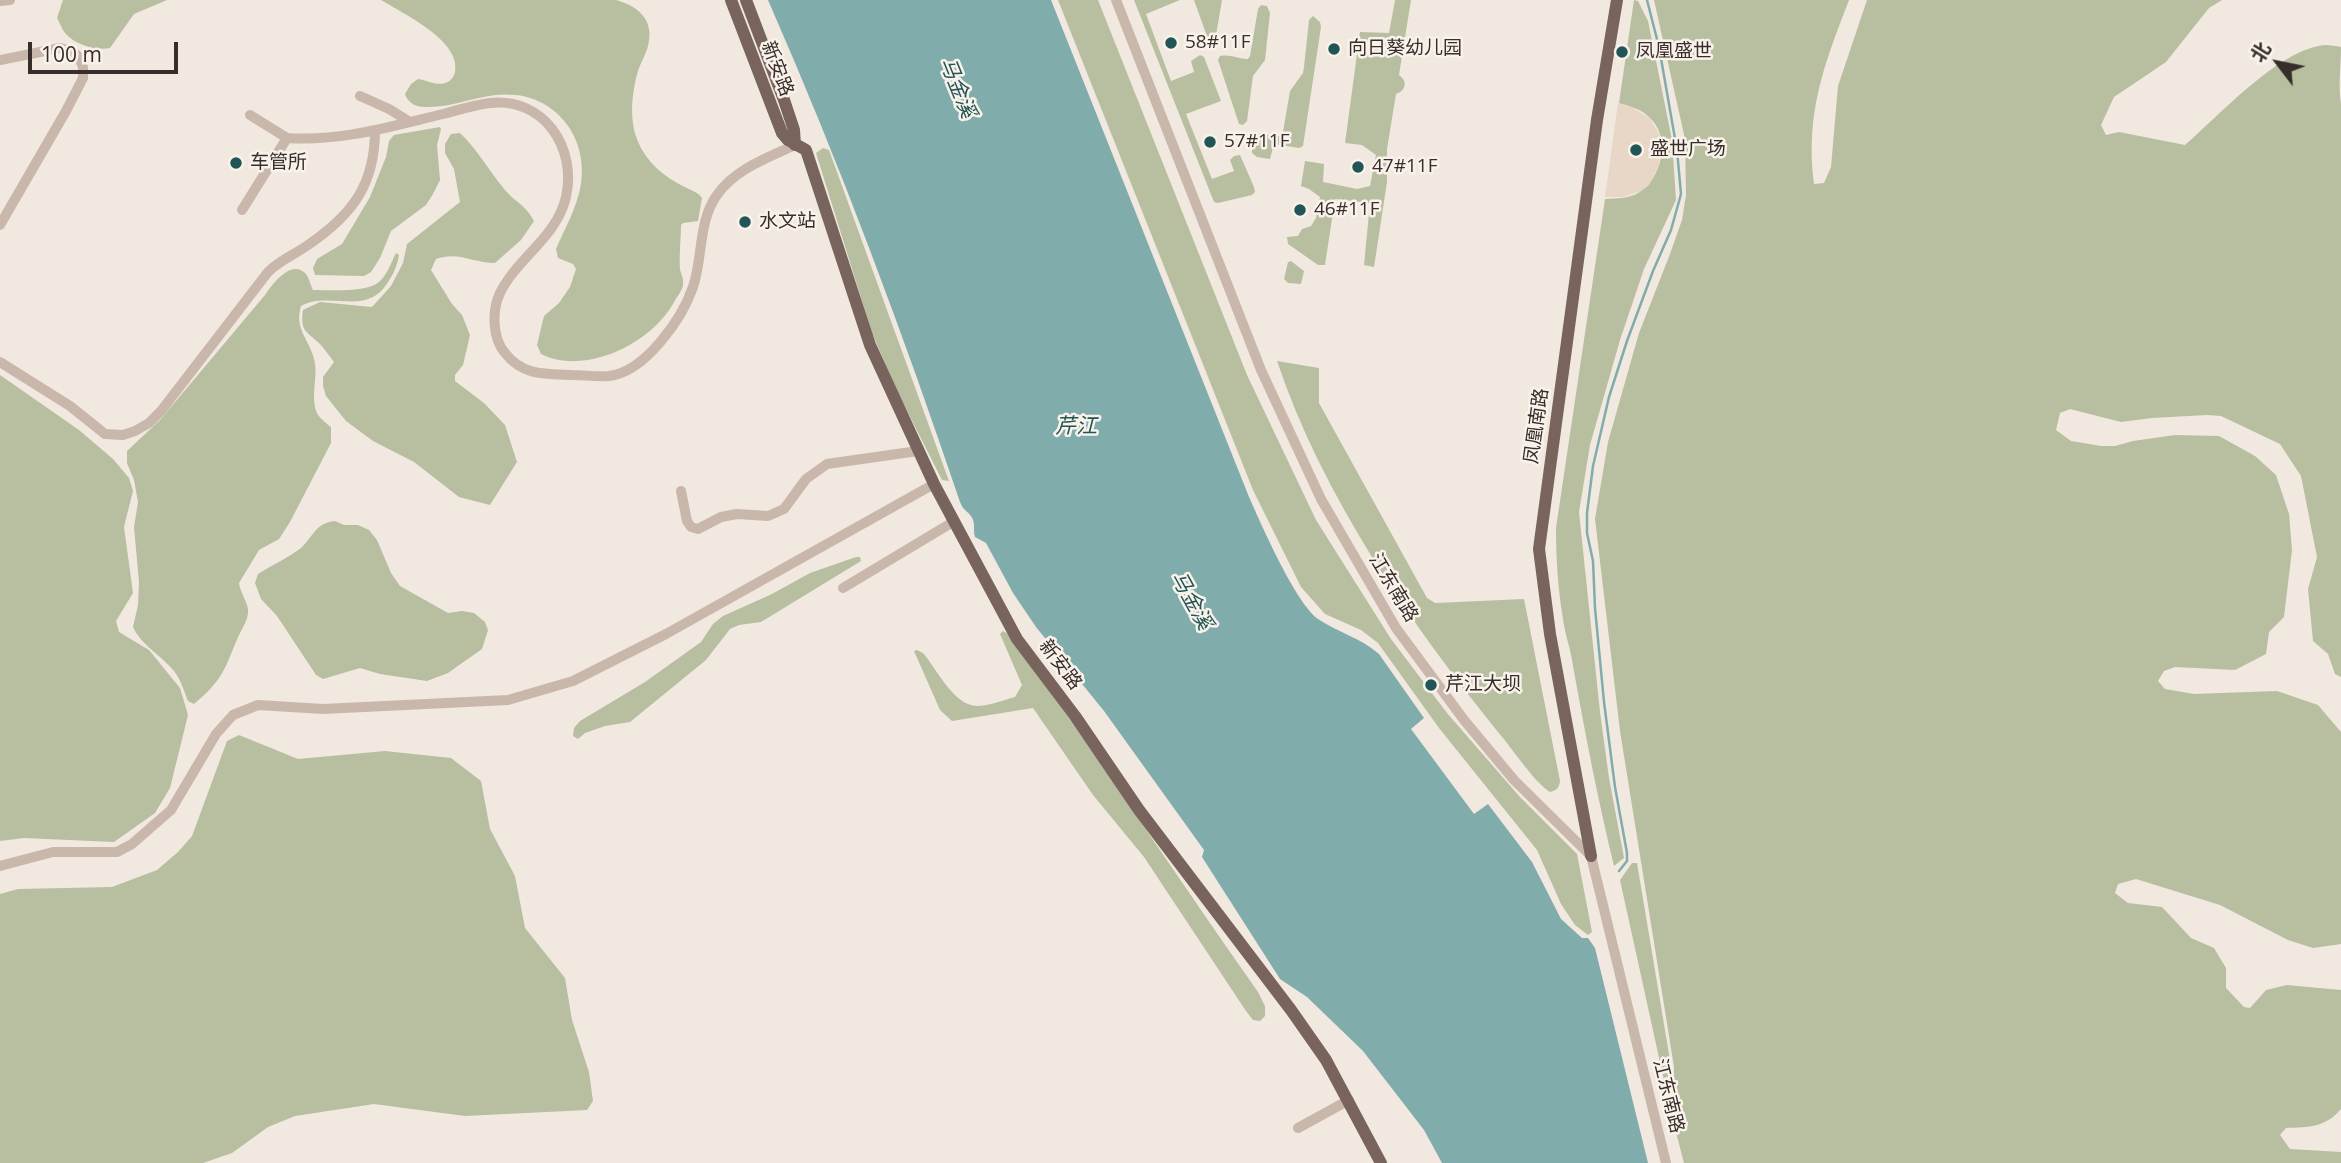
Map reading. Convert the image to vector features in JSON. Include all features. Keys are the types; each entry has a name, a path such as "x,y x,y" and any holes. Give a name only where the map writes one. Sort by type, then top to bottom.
{"main road":[{"name":"新安路","path":"731,0 782,133 795,145 803,146 806,150 870,345 934,484 1017,639 1075,716 1139,810 1292,1010 1326,1060 1381,1163"},
{"name":"新安路","path":"746,0 784,100 794,130 795,145"},
{"name":"凤凰南路","path":"1591,856 1550,634 1539,550 1597,120 1617,0"}],"street":[{"path":"0,1 10,0"},
{"name":"江东南路","path":"1116,0 1261,370 1321,499 1396,628 1464,720 1514,780 1591,856 1666,1163"},
{"path":"0,60 60,48 72,51 79,57 83,78 0,225"},
{"path":"360,96 410,122"},
{"path":"250,115 287,138 306,139 340,137 491,103 519,106 543,118 558,135 565,153 568,171 566,198 553,226 509,278 499,294 495,310 498,340 503,352 518,366 535,374 610,376 627,371 640,363 670,331 693,287 707,215 714,199 740,171 795,145"},
{"path":"0,362 70,406 105,434 123,435 149,423 268,272 279,261 305,248 344,217 367,178 375,149 375,130"},
{"path":"242,210 287,138"},
{"path":"681,491 687,521 691,527 698,529 721,517 737,514 768,516 784,509 806,479 827,464 918,451"},
{"path":"0,866 53,852 117,852 132,844 171,810 216,734 233,715 258,705 323,709 508,700 573,681 666,634 934,484"},
{"path":"843,588 953,522"},
{"path":"1298,1128 1349,1100"}],"green space":[{"path":"63,0 167,0 134,14 110,48 104,49 93,48 70,38 57,18"},
{"path":"381,0 616,0 638,10 643,16 650,37 638,71 633,96 632,114 637,139 656,168 702,198 698,221 681,225 682,287 663,319 649,332 615,352 596,358 558,360 541,354 537,345 544,316 559,303 570,287 576,269 573,264 558,258 556,249 574,210 581,184 582,168 575,138 558,114 532,98 504,94 436,107 413,104 405,94 411,84 418,79 438,84 449,82 454,74 455,61 440,39 428,29"},
{"path":"1058,0 1098,0 1247,375 1316,520 1391,639 1447,713 1519,796 1577,854 1592,932 1588,935 1575,925 1561,904 1537,850 1439,728 1378,643 1361,630 1325,614 1301,587 1253,490"},
{"path":"1134,0 1180,0 1146,14 1171,81 1194,72 1191,61 1200,55 1204,57 1221,101 1186,114 1212,179 1234,171 1230,160 1240,155 1254,187 1255,192 1252,195 1214,202"},
{"path":"1194,0 1222,0 1215,41 1212,43 1208,39"},
{"path":"1395,0 1411,0 1399,75 1405,86 1396,94 1387,149 1387,182 1374,267 1364,265 1370,203 1335,199 1325,265 1318,265 1288,244 1287,237 1298,236 1302,229 1311,226 1316,218 1320,197 1301,186 1305,161 1324,164 1323,182 1357,189 1370,186 1376,155 1362,145 1345,143 1360,32 1389,33"},
{"path":"1634,0 1638,1 1648,21 1672,140 1676,200 1644,269 1620,340 1590,445 1579,512 1600,712 1624,858 1614,866 1564,625 1556,528 1605,199 1634,195 1646,187 1658,168 1661,157 1662,146 1656,125 1642,112 1619,103"},
{"path":"1654,0 1849,0 1819,90 1812,134 1814,184 1824,183 1831,167 1838,86 1867,0 2222,0 2209,8 2166,62 2114,97 2101,125 2106,135 2119,132 2185,145 2250,86 2288,58 2307,49 2325,45 2341,47 2341,677 2335,674 2328,654 2313,641 2308,589 2317,557 2301,476 2280,444 2221,416 2207,415 2121,422 2070,409 2060,413 2056,430 2071,441 2101,446 2175,435 2219,436 2255,456 2276,475 2289,514 2292,550 2284,617 2269,632 2266,654 2235,670 2175,667 2164,671 2158,681 2165,689 2194,694 2277,691 2318,705 2341,732 2341,944 2313,948 2288,940 2220,905 2136,879 2118,884 2115,893 2128,903 2162,907 2191,938 2214,948 2226,968 2226,988 2244,1007 2250,1008 2266,990 2287,985 2341,990 2341,1109 2323,1123 2286,1128 2280,1135 2290,1149 2341,1152 2341,1163 1684,1163 1672,1117 1674,1067 1620,731 1595,519 1608,442 1639,333 1682,220 1686,195 1685,139"},
{"path":"1261,5 1267,6 1270,13 1265,60 1253,76 1247,121 1243,125 1239,124 1218,60 1220,56 1248,59"},
{"path":"1313,16 1320,22 1321,27 1303,146 1299,148 1274,144 1270,159 1257,157 1252,153 1252,133 1281,136 1283,132 1290,91 1303,73 1309,20"},
{"path":"440,127 437,145 440,180 426,205 391,231 371,272 364,276 315,275 313,268 317,259 342,244 370,197 386,157 389,141 394,135"},
{"path":"460,133 505,190 534,221 521,240 495,263 451,256 436,259 431,270 462,315 470,335 463,365 455,375 455,381 484,403 505,425 517,462 490,505 459,497 414,462 373,441 346,421 326,396 323,386 323,377 334,362 305,330 302,322 303,310 320,302 372,307 391,286 403,263 407,244 460,202 454,169 445,153 445,144 451,134"},
{"path":"823,148 829,150 949,481 942,480 898,393 872,333 816,153"},
{"path":"396,253 399,255 393,273 383,289 374,296 365,300 311,302 301,306 299,321 315,366 315,408 319,417 331,427 331,443 279,539 259,550 239,583 247,606 247,619 223,672 194,704 188,701 174,671 141,639 133,627 139,582 134,527 138,502 134,480 127,463 127,451 160,420 282,275 294,269 300,270 306,274 313,290 366,288 382,279"},
{"path":"1291,261 1304,271 1301,284 1288,283 1284,279 1288,262"},
{"path":"1277,361 1319,368 1319,403 1427,598 1435,603 1524,599 1560,781 1556,789 1550,792 1530,773 1433,647 1371,556 1318,460"},
{"path":"0,375 79,430 113,459 129,478 133,491 124,527 133,593 116,621 119,632 149,650 180,688 188,715 170,788 155,813 114,842 24,838 0,841"},
{"path":"335,521 369,530 377,540 391,573 400,586 448,613 474,613 485,622 488,630 482,649 448,673 427,681 360,668 323,679 316,675 277,616 261,599 255,583 258,574 301,548 323,524"},
{"path":"860,557 861,561 761,622 730,629 706,660 630,722 605,726 585,733 578,739 573,736 574,728 580,721 645,682 701,642 713,624 723,616 810,573"},
{"path":"1003,631 1008,634 1072,723 1258,992 1265,1006 1265,1016 1260,1021 1253,1020 1246,1011 1144,857 1093,795 1033,708 952,721 940,710 914,651 923,653 946,685 961,700 977,706 991,704 1015,697 1022,685 1000,634"},
{"path":"239,735 298,759 385,751 451,758 481,781 490,829 515,876 525,928 565,978 572,1020 589,1072 593,1101 587,1110 465,1116 374,1104 295,1116 268,1127 232,1153 203,1163 0,1163 0,894 18,889 112,887 157,870 192,836 227,741"},
{"path":"1632,863 1637,863 1671,1066 1668,1094 1620,880"}],"shaded area":[{"name":"盛世广场","path":"1618,103 1650,118 1660,136 1659,165 1649,185 1641,191 1623,197 1605,197"}],"water":[{"name":"芹江","path":"768,0 1051,0 1249,497 1280,562 1299,597 1318,619 1379,654 1424,718 1411,729 1474,814 1488,804 1532,862 1561,919 1582,938 1588,938 1595,948 1648,1163 1442,1163 1424,1130 1363,1051 1307,997 1280,979 1202,857 1204,850 1104,711 1036,627 1013,593 986,543 975,537 973,520 960,502 870,249"}],"waterway":[{"path":"1619,871 1627,861 1627,853 1604,702 1587,513 1593,466 1609,397 1627,341 1671,230 1681,194 1677,150 1659,47 1647,0"}],"place":[{"name":"58#11F","path":"1171,43"},
{"name":"向日葵幼儿园","path":"1334,49"},
{"name":"凤凰盛世","path":"1622,52"},
{"name":"57#11F","path":"1210,142"},
{"name":"盛世广场","path":"1636,150"},
{"name":"车管所","path":"236,163"},
{"name":"47#11F","path":"1358,167"},
{"name":"46#11F","path":"1300,210"},
{"name":"水文站","path":"745,222"},
{"name":"芹江大坝","path":"1431,685"}],"water label":[{"name":"马金溪","path":"957,88"},
{"name":"马金溪","path":"1191,601"}]}
